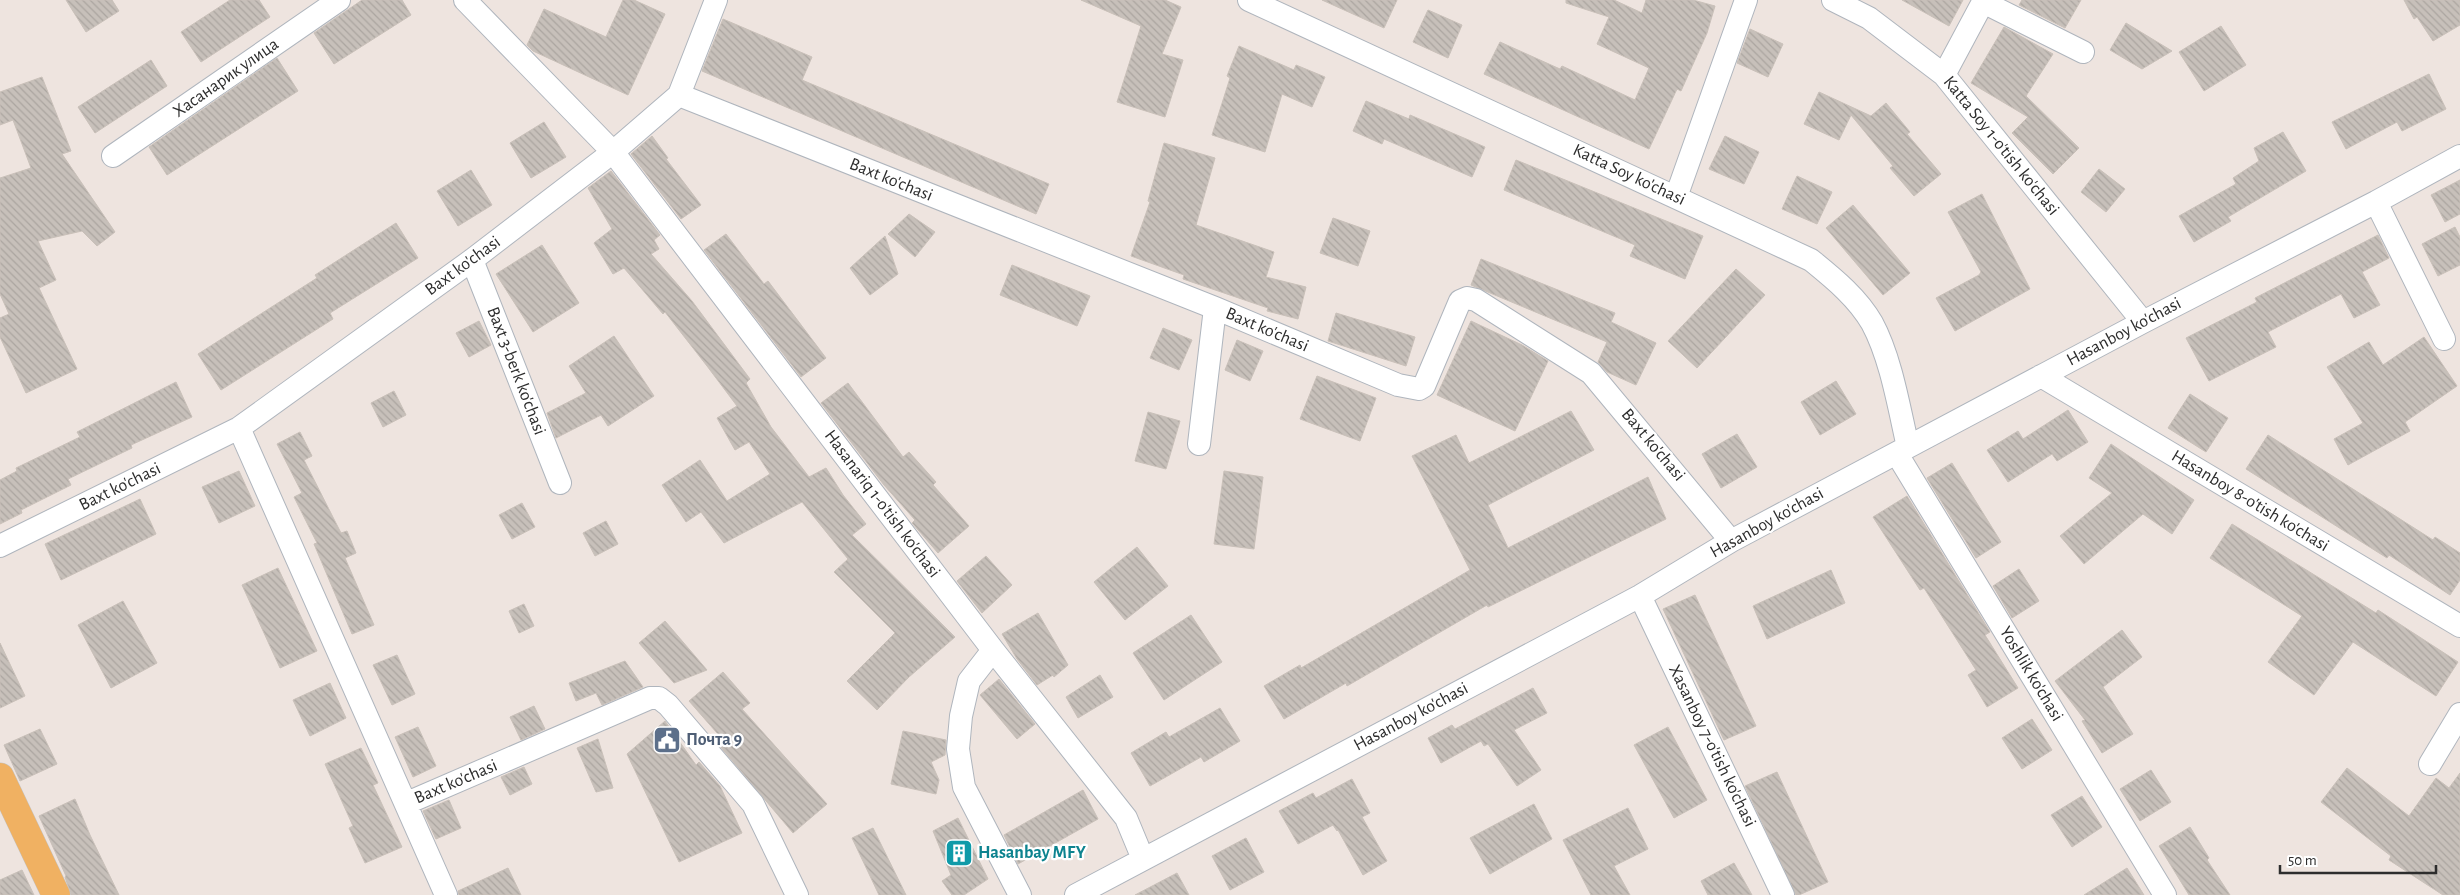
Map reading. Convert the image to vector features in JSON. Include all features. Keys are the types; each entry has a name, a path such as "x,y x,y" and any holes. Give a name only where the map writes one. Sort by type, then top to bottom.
{"main road":[{"path":"0,777 56,895"}],"street":[{"name":"Хасанарик улица","path":"113,156 339,0"},
{"path":"465,0 613,152"},
{"name":"Baxt ko'chasi","path":"0,546 239,428 472,260 613,152 679,95 716,0"},
{"name":"Katta Soy ko'chasi","path":"1250,0 1811,260 1846,288 1872,323 1891,373 1902,450"},
{"path":"1676,197 1746,0"},
{"name":"Katta Soy 1-o'tish ko'chasi","path":"1833,0 1869,18 1944,74 2143,322"},
{"path":"1944,74 1983,2 2082,52"},
{"name":"Baxt ko'chasi","path":"679,95 1215,308 1398,385 1419,389 1424,386 1460,301 1467,298 1476,300 1591,373 1731,541"},
{"name":"Hasanariq 1-o'tish ko'chasi","path":"613,152 993,650 1126,818 1143,859"},
{"name":"Hasanboy ko'chasi","path":"1076,895 1640,596 1731,541 2460,156"},
{"path":"2376,202 2444,339"},
{"name":"Baxt 3-berk ko'chasi","path":"472,260 560,483"},
{"path":"1199,444 1215,308"},
{"name":"Hasanboy 8-o'tish ko'chasi","path":"2041,376 2460,626"},
{"name":"Baxt ko'chasi","path":"239,428 406,803 650,698 659,698 668,704 753,804 797,895"},
{"name":"Yoshlik ko'chasi","path":"1902,450 2165,895"},
{"name":"Xasanboy 7-o'tish ko'chasi","path":"1640,596 1783,895"},
{"path":"993,650 969,681 961,716 958,749 964,788 1020,895"},
{"path":"2430,764 2460,714"},
{"path":"406,803 446,895"}],"building":[{"path":"66,0 112,0 119,11 86,32"},
{"path":"230,0 259,0 270,17 201,62 181,32"},
{"path":"362,0 402,0 411,15 334,64 314,33"},
{"path":"623,0 634,0 665,14 628,95 533,51 527,45 544,9 606,37"},
{"path":"1081,0 1165,0 1181,7 1162,54 1183,60 1165,117 1117,102 1141,26"},
{"path":"1322,0 1397,0 1384,28"},
{"path":"1566,0 1614,0 1642,13 1646,0 1693,0 1715,6 1707,33 1681,91 1677,89 1649,149 1484,74 1500,42 1560,69 1562,66 1635,100 1649,68 1597,44 1609,17 1566,3"},
{"path":"1902,0 1963,0 1949,26"},
{"path":"2022,0 2081,0 2065,28 2019,5"},
{"path":"2404,0 2460,0 2460,25 2433,41 2417,17 2414,19"},
{"path":"1428,10 1462,25 1448,58 1413,42"},
{"path":"723,19 812,57 802,80 1049,184 1036,214 702,71"},
{"path":"2126,23 2172,51 2142,69 2110,50"},
{"path":"2221,26 2246,65 2204,91 2179,52"},
{"path":"2004,27 2053,54 2026,96 2079,148 2053,174 2012,133 2028,117 1971,83"},
{"path":"1750,29 1783,44 1768,77 1737,63"},
{"path":"1239,46 1294,70 1296,65 1325,77 1312,107 1282,94 1265,152 1212,135 1230,78 1227,76"},
{"path":"277,58 298,91 167,175 149,147"},
{"path":"151,60 167,86 95,133 78,107"},
{"path":"2429,74 2446,109 2402,131 2397,122 2346,149 2332,122"},
{"path":"42,77 71,151 62,154 115,232 97,246 82,231 38,241 56,280 39,288 77,369 26,393 0,337 0,318 9,314 0,294 0,178 31,168 13,120 0,125 0,92"},
{"path":"1819,92 1871,116 1886,103 1910,132 1907,134 1941,174 1914,196 1890,168 1893,166 1851,115 1839,140 1804,124"},
{"path":"1366,101 1409,119 1410,115 1485,147 1472,177 1384,139 1382,144 1353,131"},
{"path":"544,122 566,157 531,178 510,143"},
{"path":"2283,132 2306,171 2228,217 2231,221 2194,242 2179,216 2236,184 2233,178 2259,161 2254,148"},
{"path":"652,136 668,158 666,159 701,205 681,219 631,154"},
{"path":"1725,136 1759,152 1744,184 1709,169"},
{"path":"1164,143 1215,158 1196,225 1274,252 1266,277 1306,287 1298,319 1267,311 1268,308 1183,279 1184,275 1131,256 1150,202 1148,201"},
{"path":"1516,160 1703,236 1685,279 1630,256 1635,245 1504,190"},
{"path":"2099,169 2125,189 2106,212 2081,192"},
{"path":"471,170 492,205 458,226 437,191"},
{"path":"611,171 660,235 654,240 659,249 651,254 692,301 750,379 746,383 771,427 809,477 826,468 843,495 866,524 852,535 955,637 909,677 877,710 847,681 895,633 834,572 848,559 802,502 724,543 701,512 686,522 662,485 700,460 727,501 770,474 749,442 735,450 717,418 737,406 707,366 665,312 663,314 624,268 613,274 594,243 612,229 588,188"},
{"path":"1797,176 1832,192 1817,224 1782,209"},
{"path":"2460,180 2460,214 2445,222 2431,195"},
{"path":"1982,194 2030,289 1955,331 1936,298 1979,275 1981,272 1948,212"},
{"path":"1853,205 1910,273 1883,295 1826,228"},
{"path":"909,214 935,232 915,257 888,234"},
{"path":"1333,218 1370,231 1358,266 1320,253"},
{"path":"396,223 418,258 330,313 333,319 221,390 198,354 317,278 315,275"},
{"path":"2455,227 2460,237 2460,265 2438,276 2422,244"},
{"path":"726,234 764,284 768,281 826,358 801,377 704,250"},
{"path":"2378,235 2389,258 2362,272 2380,305 2354,318 2341,294 2268,332 2276,347 2209,381 2186,338 2257,302 2255,298"},
{"path":"885,236 898,274 870,295 850,268"},
{"path":"542,245 579,303 533,332 496,274"},
{"path":"1481,259 1615,313 1611,322 1656,343 1636,385 1607,372 1598,362 1607,342 1471,285"},
{"path":"1012,265 1090,296 1077,326 1000,295"},
{"path":"1736,269 1765,295 1697,368 1668,341"},
{"path":"1336,313 1415,337 1406,366 1328,341"},
{"path":"479,321 491,345 469,357 456,333"},
{"path":"1471,321 1522,345 1548,361 1515,431 1437,395"},
{"path":"1163,328 1192,340 1179,370 1150,358"},
{"path":"614,336 654,396 608,426 601,415 556,438 547,413 586,393 569,366"},
{"path":"2424,337 2457,386 2405,422 2410,431 2348,465 2334,439 2363,423 2327,367 2369,342 2383,365"},
{"path":"1237,340 1263,351 1250,381 1225,370"},
{"path":"1317,376 1376,398 1360,441 1300,419"},
{"path":"1836,381 1856,414 1820,435 1801,402"},
{"path":"176,382 192,417 131,445 132,448 68,479 71,485 21,510 22,513 0,524 0,480 17,471 16,468 80,437 77,432"},
{"path":"848,383 903,457 909,452 936,482 933,485 969,526 938,553 912,523 915,520 884,485 821,403"},
{"path":"394,391 406,415 383,427 371,403"},
{"path":"2190,394 2228,418 2206,452 2168,428"},
{"path":"2068,410 2088,442 2057,461 2052,454 2008,482 1987,450 2018,431 2023,439"},
{"path":"1571,411 1594,450 1488,505 1508,548 1648,477 1666,519 1488,607 1487,605 1347,686 1346,683 1284,719 1264,686 1300,665 1301,668 1470,570 1412,456 1456,435 1469,463"},
{"path":"1148,412 1180,421 1166,469 1135,461"},
{"path":"300,432 312,456 304,460 341,533 347,531 356,553 345,558 374,625 352,634 314,544 317,543 294,497 302,493 277,444"},
{"path":"1737,434 1757,467 1721,488 1702,454"},
{"path":"2268,435 2433,540 2435,537 2460,553 2460,580 2450,595 2389,555 2387,558 2246,469"},
{"path":"2111,444 2194,500 2172,534 2143,514 2084,564 2060,536 2112,493 2089,478"},
{"path":"1952,463 2001,542 1976,558 1927,478"},
{"path":"239,471 255,506 219,523 202,487"},
{"path":"1224,471 1263,477 1254,549 1214,544"},
{"path":"1907,496 1990,632 1985,635 2018,688 1987,707 1968,675 1976,670 1924,588 1920,590 1873,517"},
{"path":"140,499 156,534 61,580 45,544"},
{"path":"522,503 535,527 512,539 499,515"},
{"path":"606,521 618,544 595,556 583,533"},
{"path":"2232,524 2376,613 2378,610 2458,662 2436,696 2353,642 2314,695 2268,662 2302,616 2210,558"},
{"path":"1137,547 1168,586 1125,620 1094,582"},
{"path":"986,556 1012,585 982,613 957,581"},
{"path":"278,568 317,651 280,668 242,585"},
{"path":"2019,569 2039,601 2012,618 1993,586"},
{"path":"1831,570 1845,603 1767,639 1753,606"},
{"path":"1695,595 1756,726 1724,740 1663,609"},
{"path":"123,601 157,663 111,688 78,625"},
{"path":"524,604 534,626 519,633 509,611"},
{"path":"1038,613 1068,665 1054,677 1053,675 1037,685 1017,659 1002,634"},
{"path":"1191,615 1222,662 1164,700 1133,653"},
{"path":"665,621 707,670 674,683 639,643"},
{"path":"2122,630 2142,657 2103,687 2133,734 2102,753 2082,721 2085,720 2055,681"},
{"path":"0,643 25,696 0,708"},
{"path":"397,655 415,694 392,705 373,665"},
{"path":"625,661 643,687 602,705 596,693 576,701 569,683"},
{"path":"723,672 750,703 742,709 827,804 793,833 719,745 724,741 689,701"},
{"path":"1100,675 1113,697 1078,718 1066,697"},
{"path":"999,679 1035,724 1017,739 980,695"},
{"path":"330,683 346,718 310,736 293,700"},
{"path":"1533,688 1547,713 1514,730 1541,770 1517,786 1488,744 1484,746 1481,741 1441,763 1428,738 1452,725 1455,729"},
{"path":"534,706 545,729 521,740 510,717"},
{"path":"1220,708 1240,741 1204,762 1201,757 1150,786 1131,753 1166,732 1169,737"},
{"path":"2032,719 2052,750 2022,769 2002,738"},
{"path":"665,721 696,765 699,762 720,786 742,833 679,862 627,754"},
{"path":"418,727 436,766 413,777 395,737"},
{"path":"1668,727 1707,800 1674,818 1634,745"},
{"path":"40,729 57,764 20,781 4,745"},
{"path":"903,731 946,740 945,755 931,762 939,780 936,794 891,784"},
{"path":"598,739 613,788 596,792 577,748"},
{"path":"361,748 378,783 373,785 402,847 365,863 349,828 353,826 325,764"},
{"path":"524,767 532,784 510,795 501,777"},
{"path":"2347,768 2409,816 2436,778 2449,788 2460,773 2460,895 2443,895 2389,860 2391,856 2321,802"},
{"path":"2151,770 2171,802 2140,821 2120,789"},
{"path":"1777,772 1828,882 1799,895 1796,895 1745,786"},
{"path":"1352,779 1370,813 1362,817 1387,861 1363,875 1338,830 1333,825 1298,844 1279,811 1313,793 1316,798"},
{"path":"1083,790 1098,819 1018,864 1004,835"},
{"path":"2082,796 2102,827 2072,847 2051,815"},
{"path":"75,799 119,895 71,895 66,876 39,816"},
{"path":"449,800 461,828 436,839 423,811"},
{"path":"1534,804 1552,839 1490,874 1470,838"},
{"path":"1628,808 1648,849 1614,866 1630,895 1591,895 1563,840"},
{"name":"Hasanbay MFY","path":"958,818 988,879 964,895 952,895 942,881 951,875 933,831"},
{"path":"2190,827 2209,858 2207,860 2230,895 2189,895 2159,846"},
{"path":"873,828 906,895 879,895 852,838"},
{"path":"1246,838 1264,872 1230,890 1212,856"},
{"path":"1734,863 1752,895 1708,895 1701,881"},
{"path":"508,868 521,895 459,895 458,891"},
{"path":"2127,868 2144,895 2084,895"},
{"path":"22,870 34,895 0,895 0,880"},
{"path":"1177,873 1189,895 1135,895"}],"place":[{"name":"Почта 9","path":"667,740"},
{"name":"Hasanbay MFY","path":"959,853"}]}
